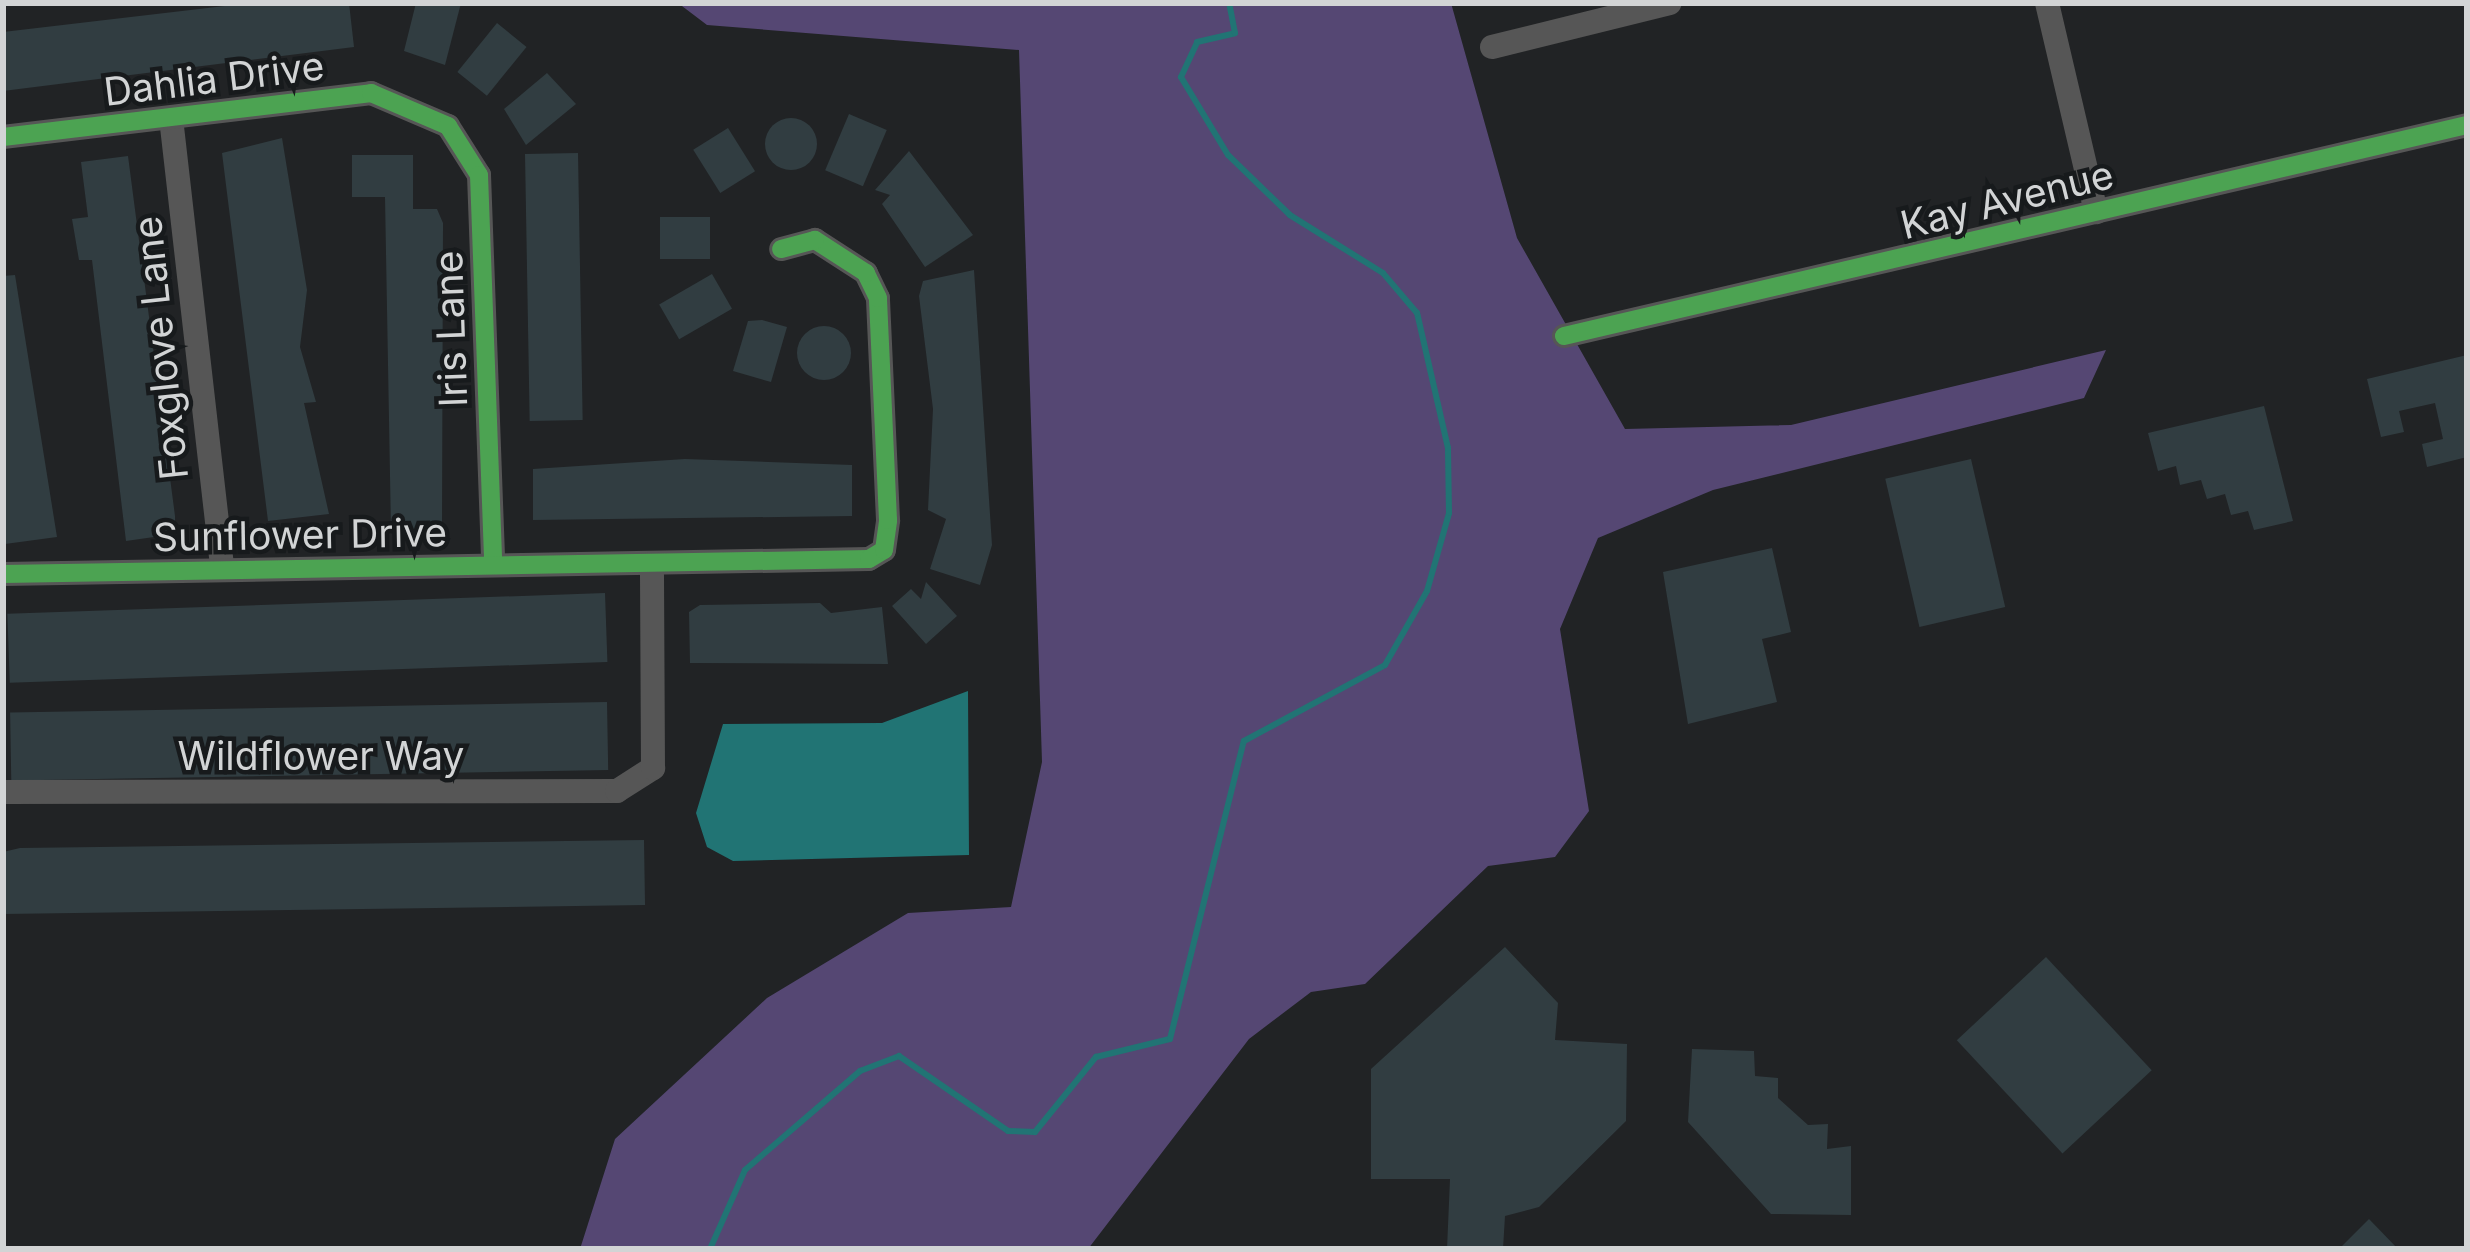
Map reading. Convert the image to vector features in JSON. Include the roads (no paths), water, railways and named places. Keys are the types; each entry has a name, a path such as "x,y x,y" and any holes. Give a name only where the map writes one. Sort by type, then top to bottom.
{"street":[{"path":"1492,47 1670,3"},
{"path":"2047,3 2096,212"},
{"name":"Dahlia Drive","path":"3,137 371,93 429,111"},
{"name":"Iris Lane","path":"429,111 470,147 479,175 493,564"},
{"name":"Foxglove Lane","path":"171,118 222,569"},
{"name":"Kay Avenue","path":"1564,336 2467,125"},
{"name":"Sunflower Drive","path":"3,574 652,563 884,550 878,298 866,273 815,240 781,249"},
{"name":"Wildflower Way","path":"3,792 637,783 653,768 652,563"}],"water":[{"path":"968,691 969,855 733,861 707,847 696,813 723,724 882,723"}],"waterway":[{"path":"710,1249 745,1170 860,1071 899,1056 1008,1131 1035,1132 1096,1057 1170,1039 1244,741 1385,665 1427,591 1449,513 1448,448 1417,313 1383,273 1290,215 1228,155 1181,77 1197,42 1235,33 1229,3"}]}
